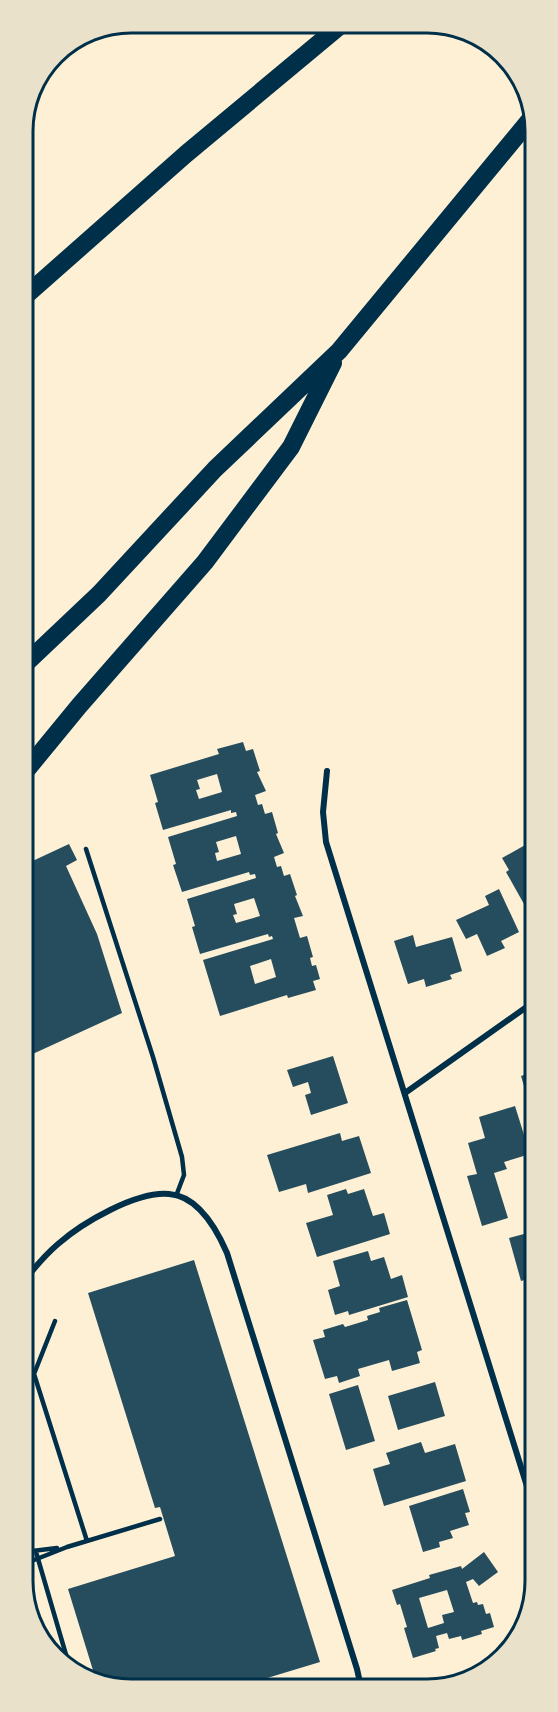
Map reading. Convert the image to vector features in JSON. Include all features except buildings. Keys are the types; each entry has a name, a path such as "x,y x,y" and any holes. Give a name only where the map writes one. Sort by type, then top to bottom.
{"highway":[{"path":"33,289 186,154 331,33"},
{"path":"33,657 99,594 215,469 339,351 525,127"},
{"path":"33,762 205,562 291,447 339,351"}],"street":[{"path":"327,771 323,812 326,842 525,1480"},
{"path":"405,1093 525,1008"},
{"path":"33,1270 59,1243 103,1215 154,1195 176,1196 198,1208 210,1220 227,1253 359,1679"}],"lane":[{"path":"86,849 182,1157 184,1175 176,1196"},
{"path":"56,1322 34,1374 87,1541"},
{"path":"33,1561 67,1547 160,1519"},
{"path":"66,1654 36,1552 67,1547"}]}
